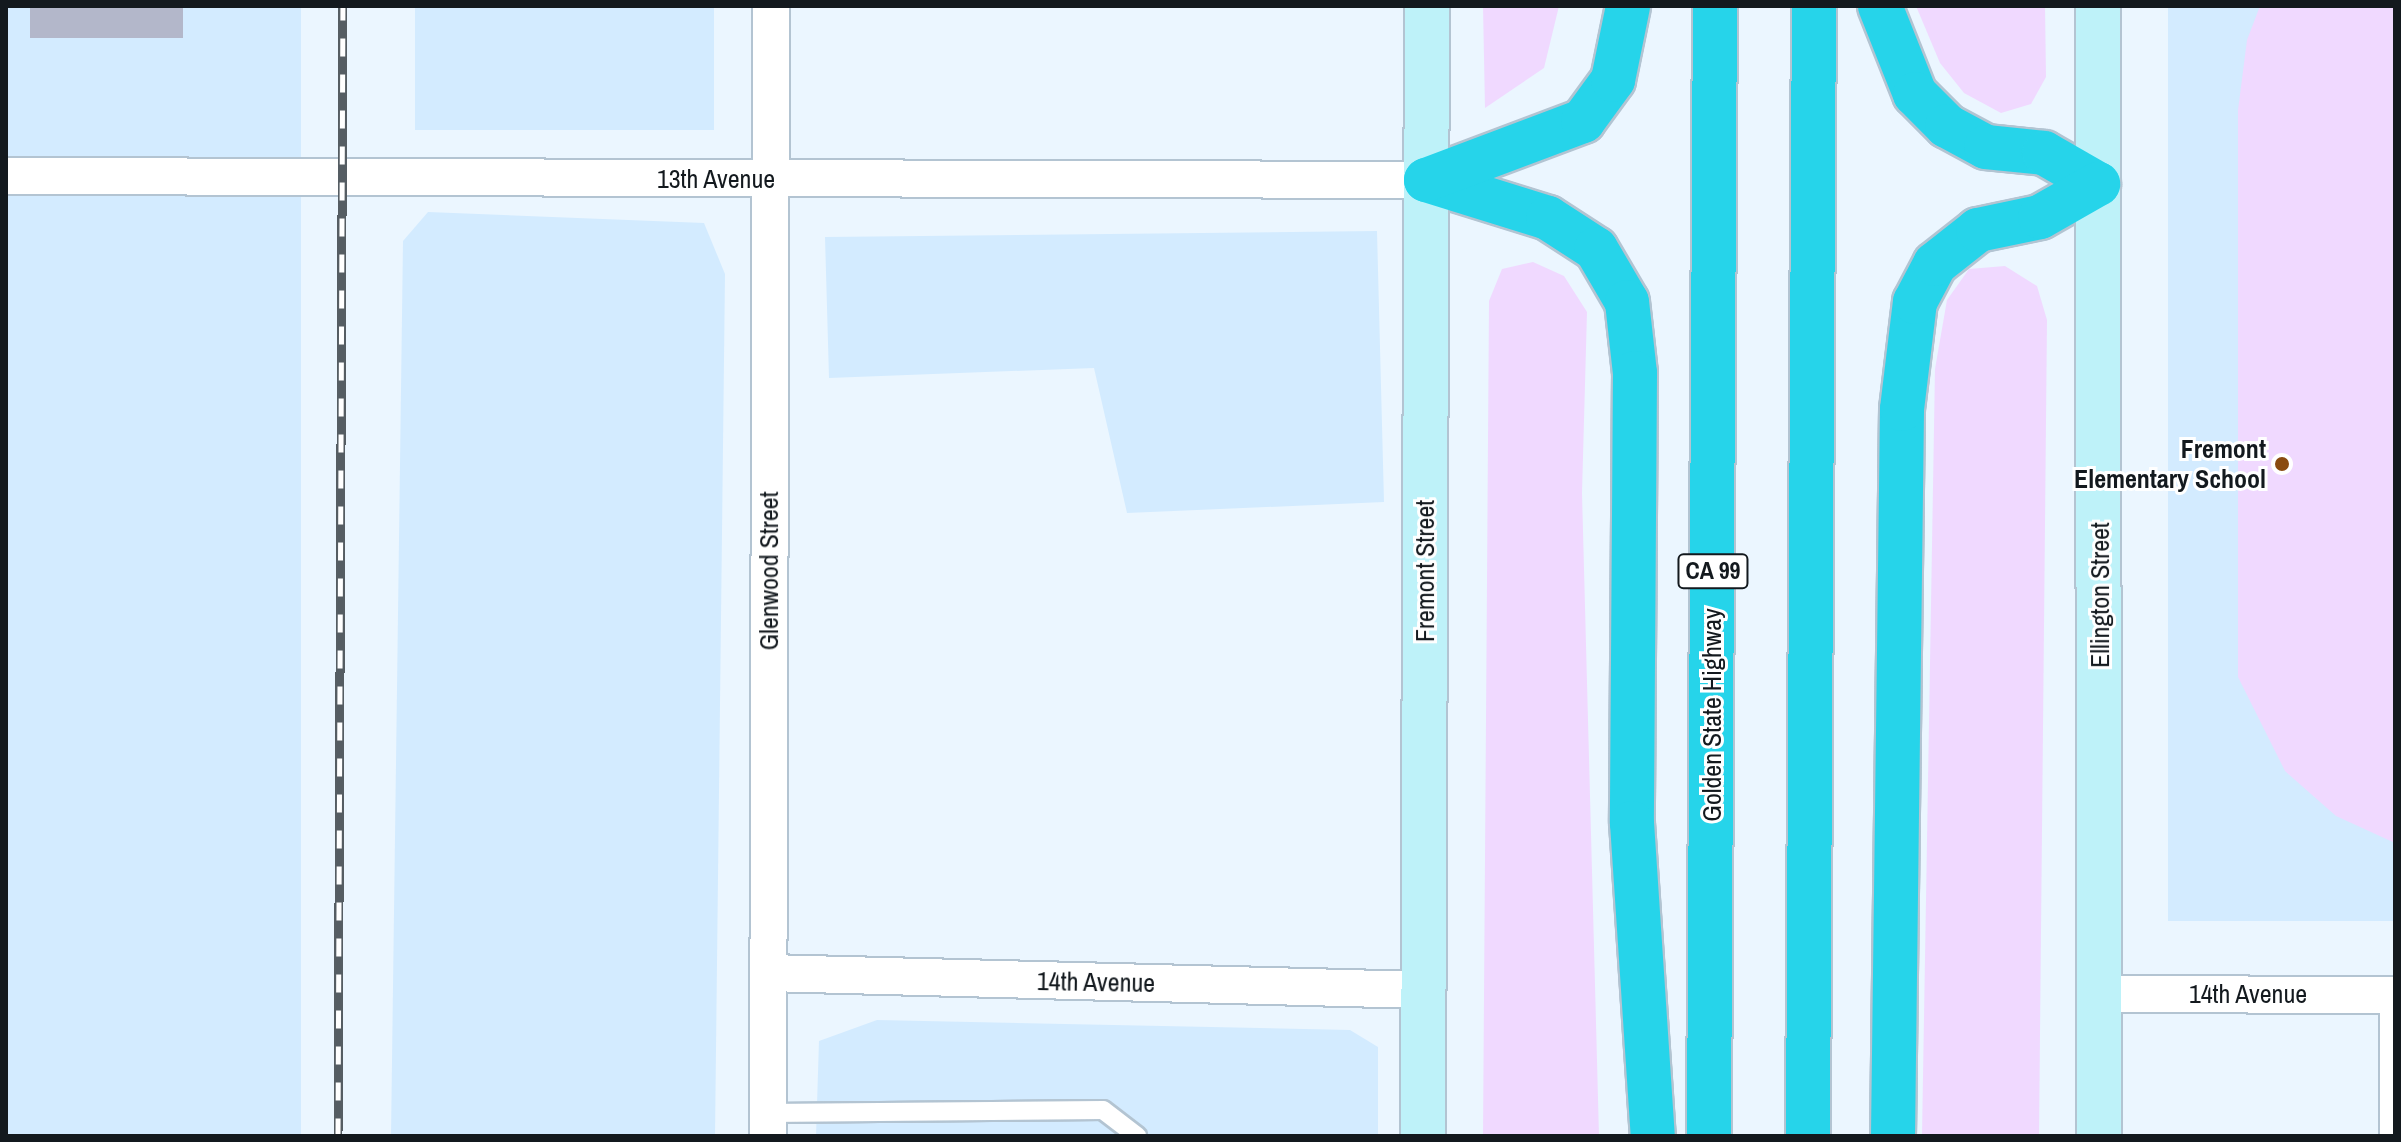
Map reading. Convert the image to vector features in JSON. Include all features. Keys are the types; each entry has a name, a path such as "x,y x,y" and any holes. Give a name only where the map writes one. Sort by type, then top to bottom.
{"highway":[{"path":"1426,180 1583,121 1613,80 1628,6"},
{"name":"Golden State Highway","path":"1709,1136 1715,6"},
{"path":"1808,1136 1814,6"},
{"path":"1880,6 1885,33 1915,94 1947,126 1986,147 2044,153 2098,184"},
{"path":"1426,180 1548,218 1596,249 1627,302 1635,373 1632,823 1653,1136"},
{"path":"1893,1136 1902,409 1915,302 1935,264 1978,230 2040,217 2098,184"}],"main road":[{"name":"Fremont Street","path":"1423,1136 1427,6"},
{"name":"Ellington Street","path":"2098,6 2102,994 2099,1136"}],"street":[{"name":"Glenwood Street","path":"768,1124 771,6"},
{"name":"13th Avenue","path":"6,176 1426,180"},
{"name":"14th Avenue","path":"768,973 1423,990"},
{"name":"14th Avenue","path":"2102,994 2392,995"}],"lane":[{"path":"2389,1136 2392,995"},
{"path":"768,1124 1103,1110 1137,1136"}],"shaded area":[{"path":"6,6 301,6 301,1136 6,1136"},
{"path":"415,6 714,6 714,130 415,130"},
{"path":"1483,6 1559,6 1544,68 1485,108"},
{"path":"1916,6 2045,6 2046,77 2031,104 2001,113 1964,93 1940,63"},
{"name":"Fremont Elementary School","path":"2168,6 2395,6 2395,921 2168,921"},
{"path":"2260,6 2395,6 2395,843 2336,816 2285,771 2238,677 2238,110 2247,40"},
{"path":"428,212 704,223 725,274 715,1136 391,1136 403,241"},
{"path":"1377,231 1384,502 1127,513 1094,368 829,378 825,237"},
{"path":"1533,262 1564,276 1587,312 1582,493 1599,1136 1483,1136 1489,301 1502,269"},
{"path":"2005,266 2037,286 2047,320 2039,1136 1922,1136 1935,369 1947,300 1969,269"},
{"path":"877,1020 1350,1030 1378,1047 1378,1136 816,1136 819,1041"}],"building":[{"path":"30,6 183,6 183,38 30,38"}],"railway":[{"path":"338,1136 343,6"}],"place":[{"name":"Fremont Elementary School","path":"2282,464"}]}
